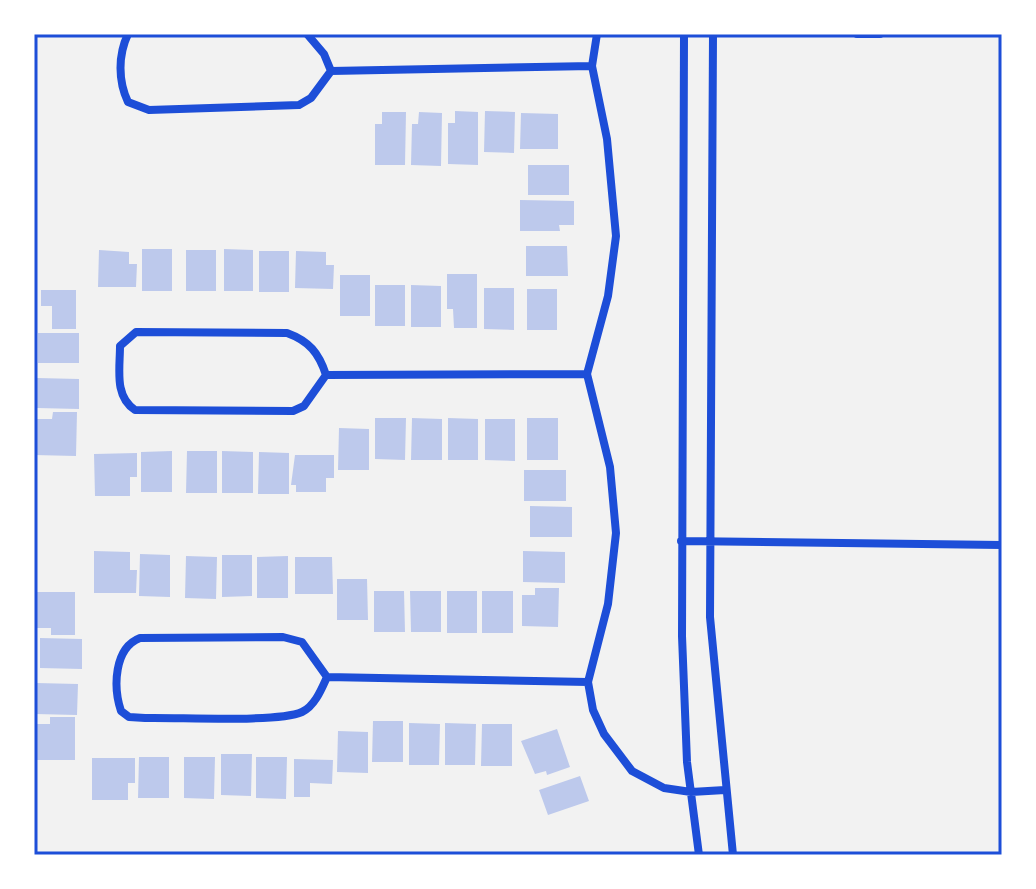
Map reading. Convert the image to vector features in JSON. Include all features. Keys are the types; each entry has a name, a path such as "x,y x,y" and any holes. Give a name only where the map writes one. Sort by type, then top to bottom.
{"street":[{"path":"128,34 123,45 120,84 128,102 140,109 299,105 311,98 331,71"},
{"path":"307,34 324,54 331,71"},
{"path":"597,34 592,66 607,139 616,236 608,296 587,374 610,467 616,533 608,604 588,682 599,722 616,754 632,771 664,788 691,792 725,790"},
{"path":"684,34 682,651 691,792 699,855"},
{"path":"713,34 710,617 733,855"},
{"path":"857,34 880,34"},
{"path":"331,71 592,66"},
{"path":"136,332 287,333 304,339 313,348 326,375 304,406 293,411 135,410 125,404 120,393 120,346 136,332"},
{"path":"326,375 587,374"},
{"path":"681,541 1002,545"},
{"path":"283,637 302,642 327,677 305,711 282,717 129,717 121,711 118,701 123,649 140,638 283,637"},
{"path":"327,677 588,682"}],"building":[{"path":"455,111 478,112 478,165 448,164 448,123 455,123"},
{"path":"485,111 515,112 514,153 484,152"},
{"path":"382,112 406,112 405,165 375,165 375,124 382,124"},
{"path":"419,112 442,113 441,166 411,165 412,124 418,124"},
{"path":"521,113 558,114 558,149 520,149"},
{"path":"528,165 569,165 569,195 528,195"},
{"path":"520,200 574,201 574,225 559,225 560,231 520,231"},
{"path":"526,246 567,246 568,276 526,276"},
{"path":"142,249 172,249 172,291 142,291"},
{"path":"224,249 253,250 253,291 224,291"},
{"path":"99,250 129,252 129,264 137,264 136,287 98,287"},
{"path":"186,250 216,250 216,291 186,291"},
{"path":"259,251 289,251 289,292 259,292"},
{"path":"296,251 326,252 326,265 334,265 333,289 295,288"},
{"path":"447,274 477,274 477,328 454,328 453,309 447,309"},
{"path":"340,275 370,275 370,316 340,316"},
{"path":"375,285 405,285 405,326 375,326"},
{"path":"411,285 441,286 441,327 411,327"},
{"path":"484,288 514,288 514,330 484,329"},
{"path":"527,289 557,289 557,330 527,330"},
{"path":"41,290 76,290 76,329 52,329 52,306 41,306"},
{"path":"38,333 79,333 79,363 38,363"},
{"path":"37,378 79,379 79,409 37,408"},
{"path":"53,412 77,412 76,456 34,455 35,419 52,419"},
{"path":"375,418 406,418 405,460 375,459"},
{"path":"412,418 442,419 442,460 411,460"},
{"path":"448,418 478,419 478,460 448,460"},
{"path":"527,418 558,418 558,460 527,460"},
{"path":"485,419 515,419 515,461 485,460"},
{"path":"339,428 369,429 369,470 338,470"},
{"path":"172,451 172,492 141,492 141,452"},
{"path":"187,451 217,451 217,493 186,493"},
{"path":"222,451 253,452 253,493 222,493"},
{"path":"259,452 289,453 289,494 258,494"},
{"path":"137,453 137,477 130,477 130,496 95,496 94,454"},
{"path":"295,455 334,455 334,478 326,478 326,492 296,492 296,485 291,485"},
{"path":"524,470 566,470 566,501 524,501"},
{"path":"530,506 572,507 572,537 530,537"},
{"path":"94,551 130,552 130,570 137,570 136,593 94,593"},
{"path":"523,551 565,552 565,583 523,582"},
{"path":"140,554 170,555 170,597 139,596"},
{"path":"222,555 252,555 252,596 222,597"},
{"path":"186,556 217,557 216,599 185,598"},
{"path":"288,556 288,598 257,598 257,557"},
{"path":"295,557 332,557 333,594 295,594"},
{"path":"337,579 367,579 368,620 337,620"},
{"path":"535,588 559,588 558,627 522,626 522,595 535,595"},
{"path":"374,591 404,591 405,632 374,632"},
{"path":"410,591 441,591 441,632 411,632"},
{"path":"447,591 477,591 477,633 447,633"},
{"path":"482,591 513,591 513,633 482,633"},
{"path":"34,592 75,592 75,635 51,635 51,628 34,628"},
{"path":"40,638 82,639 82,669 40,668"},
{"path":"36,683 78,684 77,715 35,714"},
{"path":"50,717 75,717 75,760 34,760 34,724 50,724"},
{"path":"373,721 403,721 403,762 372,762"},
{"path":"409,723 440,724 439,765 409,765"},
{"path":"445,723 476,724 475,765 445,765"},
{"path":"482,724 512,724 512,766 481,766"},
{"path":"557,729 570,767 547,775 546,771 535,774 521,741"},
{"path":"338,731 368,732 368,773 337,772"},
{"path":"221,754 252,754 251,796 221,795"},
{"path":"139,757 169,757 169,798 138,798"},
{"path":"184,757 215,757 214,799 184,798"},
{"path":"256,757 287,757 286,799 256,798"},
{"path":"92,758 135,758 135,783 128,783 128,800 92,800"},
{"path":"294,759 333,760 332,784 310,783 310,797 294,797"},
{"path":"580,776 589,801 548,815 539,790"}]}
